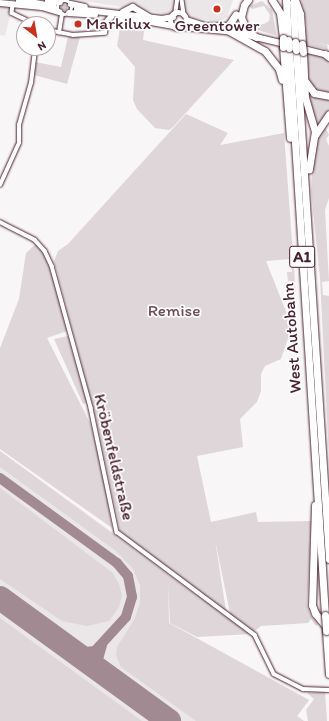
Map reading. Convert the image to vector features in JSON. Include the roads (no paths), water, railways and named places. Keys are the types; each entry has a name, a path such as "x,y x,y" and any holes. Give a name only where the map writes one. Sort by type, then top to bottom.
{"highway":[{"path":"210,28 228,26 236,14 242,0"},
{"path":"248,0 241,11 241,17 247,31 256,37"},
{"path":"272,0 280,13 292,41 293,49 286,91"},
{"path":"286,0 293,49 304,79 306,97 314,121 314,137 305,186"},
{"path":"292,41 300,14 294,0"},
{"path":"236,14 232,32 265,51 279,69 286,91 292,151 295,156"},
{"name":"West Autobahn","path":"293,49 295,156 325,615 328,630 329,674"},
{"name":"West Autobahn","path":"293,49 305,186 329,559"},
{"path":"304,79 314,93 329,96"},
{"path":"314,137 329,114"},
{"path":"317,495 314,510 312,605 315,613 328,630"},
{"path":"326,512 329,520"}],"main road":[{"path":"19,0 38,2 53,6"},
{"path":"79,0 84,7"},
{"path":"0,2 60,2"},
{"path":"0,2 42,8 61,13"},
{"path":"72,3 84,7 123,12 132,17 173,26 210,28 232,32 328,55"},
{"path":"123,12 132,6 152,18"},
{"path":"77,9 109,18"},
{"path":"69,13 109,18 152,18 174,16 185,18 210,28"},
{"path":"173,26 174,16"},
{"path":"184,27 185,18"}],"street":[{"path":"59,33 61,13 58,7 60,2 65,0 72,3 69,13 61,13"},
{"path":"174,16 177,0"},
{"path":"183,0 185,18"},
{"path":"13,5 12,13 18,16"},
{"path":"56,32 73,35 104,33 109,18"},
{"path":"0,185 19,143 19,125 31,83 34,56"},
{"name":"Kröbenfeldstraße","path":"0,222 35,240 45,251 52,266 91,408 117,532 255,635 274,674 303,689 327,690"}],"tunnel":[{"path":"53,6 77,9"}],"place":[{"name":"Greentower","path":"217,9"},
{"name":"Markilux","path":"78,24"}],"park label":[{"name":"Remise","path":"174,311"}]}
